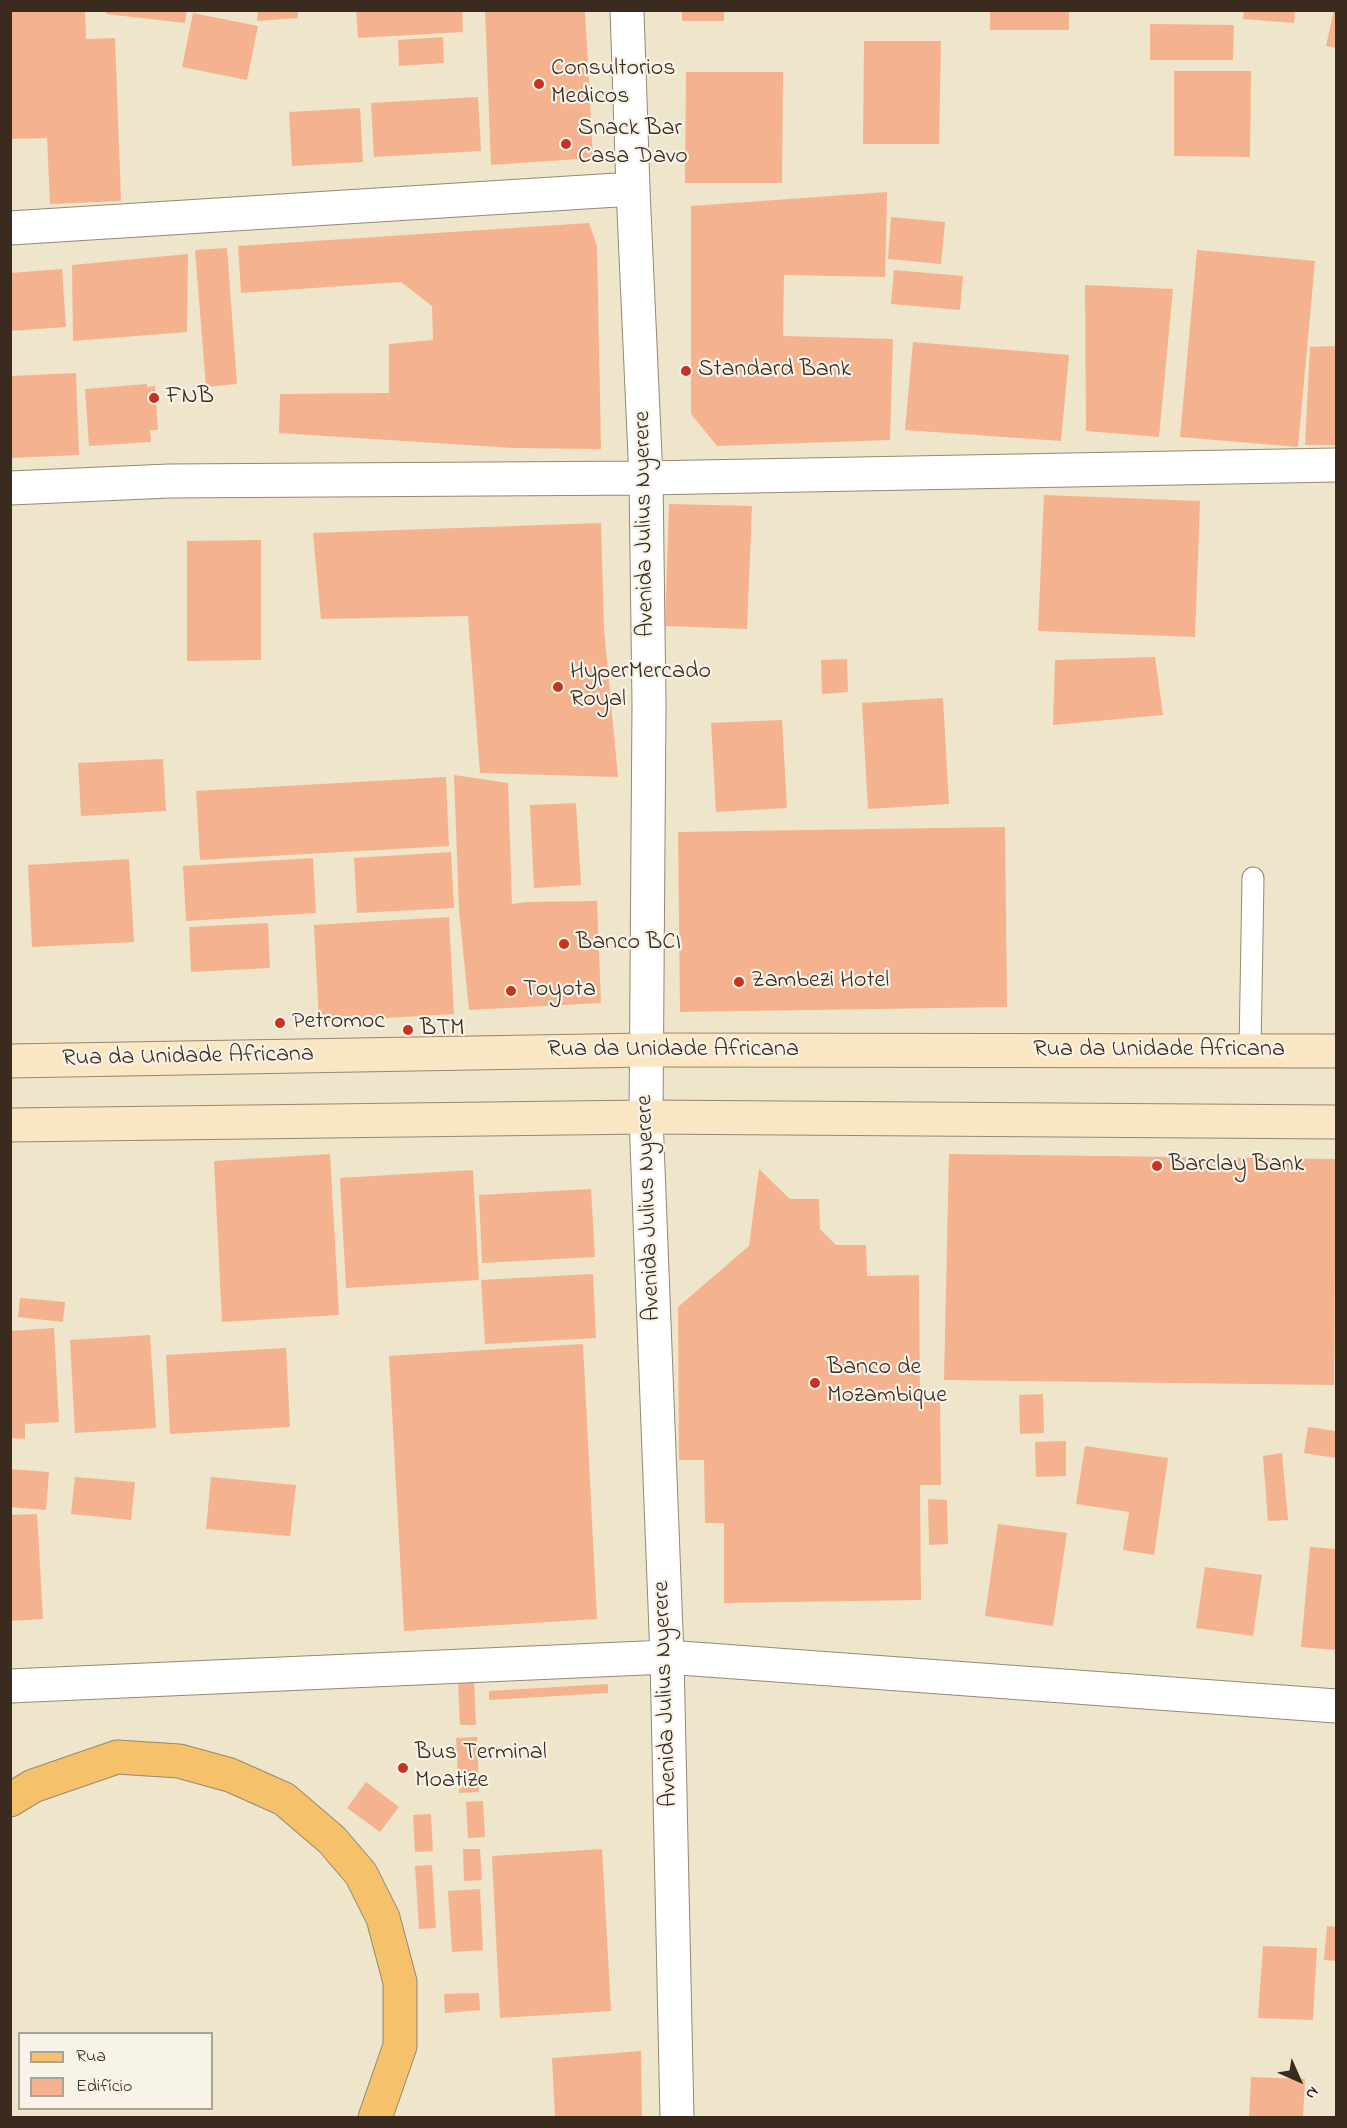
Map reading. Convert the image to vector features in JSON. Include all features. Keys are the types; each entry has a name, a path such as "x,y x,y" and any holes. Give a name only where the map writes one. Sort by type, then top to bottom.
{"main road":[{"path":"10,1800 33,1786 117,1757 179,1761 230,1775 284,1799 332,1840 361,1874 383,1918 400,1982 400,2046 375,2118"}],"street":[{"name":"Avenida Julius Nyerere","path":"627,10 646,477 649,704 646,1117 667,1657 677,2118"},
{"path":"10,228 633,189"},
{"path":"10,488 168,481 646,477 1336,465"},
{"name":"Rua da Unidade Africana","path":"10,1061 647,1050 1336,1051"},
{"path":"10,1125 646,1117 1336,1122"},
{"path":"10,1686 667,1657 1336,1706"}],"lane":[{"path":"1250,1051 1253,878"}],"building":[{"path":"10,10 85,10 86,39 115,38 121,201 50,204 47,138 10,139"},
{"path":"106,10 187,10 185,23 106,14"},
{"path":"258,10 298,10 298,18 257,21"},
{"path":"356,10 462,10 463,32 358,38"},
{"name":"Consultorios Medicos","path":"485,10 585,10 593,158 491,165"},
{"path":"682,10 724,10 724,21 682,21"},
{"path":"990,10 1069,10 1069,30 990,30"},
{"path":"1244,10 1295,10 1294,23 1243,19"},
{"path":"1334,10 1336,10 1336,48 1326,46"},
{"path":"193,13 258,26 247,80 182,67"},
{"path":"1150,24 1234,25 1233,60 1150,60"},
{"path":"443,37 444,63 399,66 398,40"},
{"path":"864,41 941,41 939,144 863,144"},
{"path":"1174,71 1251,71 1250,157 1174,156"},
{"path":"686,72 783,72 782,183 685,183"},
{"path":"478,97 481,151 374,157 371,103"},
{"path":"360,108 363,162 292,166 289,112"},
{"path":"887,192 885,277 784,275 783,336 893,339 890,440 717,446 691,414 691,206"},
{"path":"891,217 945,222 941,264 888,259"},
{"path":"589,223 597,246 601,449 514,448 279,433 280,394 389,393 389,344 433,340 432,306 401,282 241,293 238,246"},
{"path":"227,248 237,384 206,387 195,250"},
{"path":"1197,250 1315,261 1298,447 1180,437"},
{"path":"188,254 187,332 73,341 72,265"},
{"path":"62,269 66,327 10,331 10,273"},
{"path":"894,270 963,276 960,310 891,304"},
{"path":"1085,285 1173,289 1159,437 1086,431"},
{"path":"913,342 1069,355 1061,441 905,430"},
{"path":"1336,346 1336,445 1305,445 1310,347"},
{"path":"76,373 79,455 10,458 10,376"},
{"path":"147,384 147,387 155,386 158,430 150,430 151,442 89,446 85,389"},
{"path":"1044,495 1200,501 1195,637 1038,631"},
{"path":"669,504 752,506 747,629 665,626"},
{"path":"601,523 604,629 618,777 480,773 468,616 321,619 313,533"},
{"path":"261,540 261,660 187,661 187,541"},
{"path":"1155,657 1163,715 1053,725 1055,660"},
{"path":"847,659 848,692 822,694 821,660"},
{"path":"943,698 949,804 868,809 862,703"},
{"path":"782,720 787,808 716,812 711,723"},
{"path":"163,759 166,811 81,816 78,763"},
{"path":"454,775 508,783 512,904 597,901 601,1003 469,1010 459,910"},
{"path":"446,777 449,846 200,860 196,791"},
{"path":"576,803 581,885 534,888 530,805"},
{"path":"1005,827 1007,1007 680,1012 678,832"},
{"path":"451,852 454,908 357,913 354,858"},
{"path":"313,858 316,913 186,921 183,866"},
{"path":"129,859 134,942 32,947 28,865"},
{"path":"449,917 454,1014 319,1022 314,925"},
{"path":"268,923 270,968 191,972 189,927"},
{"path":"330,1154 339,1315 222,1322 214,1161"},
{"path":"949,1154 1336,1159 1334,1385 944,1380"},
{"path":"759,1169 790,1199 819,1199 820,1229 836,1245 866,1245 867,1276 919,1275 920,1402 940,1402 941,1485 920,1485 921,1600 724,1603 724,1523 705,1523 704,1460 679,1460 678,1307 749,1246"},
{"path":"473,1170 479,1280 346,1288 340,1178"},
{"path":"591,1189 595,1257 482,1263 479,1195"},
{"path":"593,1274 596,1338 485,1344 481,1280"},
{"path":"20,1298 65,1302 63,1322 18,1317"},
{"path":"54,1328 59,1422 25,1424 25,1439 10,1438 10,1331"},
{"path":"150,1335 156,1428 75,1433 70,1340"},
{"path":"583,1344 597,1619 404,1631 389,1356"},
{"path":"286,1348 290,1427 170,1434 166,1355"},
{"path":"1043,1394 1044,1433 1020,1434 1019,1395"},
{"path":"1308,1427 1336,1431 1336,1458 1304,1453"},
{"path":"1066,1441 1066,1476 1036,1477 1035,1442"},
{"path":"1085,1446 1168,1458 1154,1555 1123,1550 1129,1512 1076,1504"},
{"path":"1282,1453 1288,1520 1268,1521 1263,1456"},
{"path":"10,1469 49,1472 46,1510 10,1507"},
{"path":"75,1477 135,1482 131,1520 71,1514"},
{"path":"211,1477 296,1485 290,1536 206,1529"},
{"path":"928,1499 947,1500 948,1544 929,1545"},
{"path":"37,1514 43,1619 10,1621 10,1515"},
{"path":"998,1524 1067,1533 1053,1626 985,1616"},
{"path":"1310,1547 1336,1549 1336,1650 1301,1647"},
{"path":"1205,1567 1262,1575 1253,1636 1196,1628"},
{"path":"474,1681 476,1725 460,1725 458,1682"},
{"path":"608,1684 608,1693 489,1700 489,1691"},
{"path":"477,1737 479,1792 459,1793 456,1738"},
{"path":"366,1782 399,1807 380,1832 347,1808"},
{"path":"483,1801 485,1837 468,1838 466,1802"},
{"path":"431,1814 433,1851 415,1852 413,1815"},
{"path":"463,1849 480,1849 482,1880 464,1881"},
{"path":"602,1849 611,2011 500,2018 492,1856"},
{"path":"432,1865 436,1928 419,1929 415,1866"},
{"path":"480,1889 483,1950 452,1952 448,1891"},
{"path":"1327,1926 1336,1927 1336,1961 1324,1960"},
{"path":"1263,1946 1317,1948 1313,2020 1258,2018"},
{"path":"479,1993 480,2010 445,2013 444,1994"},
{"path":"641,2051 642,2118 555,2118 552,2058"},
{"path":"1251,2077 1305,2079 1303,2118 1249,2118"}],"place":[{"name":"Consultorios Medicos","path":"539,84"},
{"name":"Snack Bar Casa Davo","path":"566,144"},
{"name":"Standard Bank","path":"686,371"},
{"name":"FNB","path":"154,398"},
{"name":"HyperMercado Royal","path":"558,687"},
{"name":"Banco BCI","path":"564,944"},
{"name":"Zambezi Hotel","path":"739,982"},
{"name":"Toyota","path":"511,991"},
{"name":"Petromoc","path":"280,1023"},
{"name":"BTM","path":"408,1030"},
{"name":"Barclay Bank","path":"1157,1166"},
{"name":"Banco de Mozambique","path":"815,1383"},
{"name":"Bus Terminal Moatize","path":"403,1768"}]}
